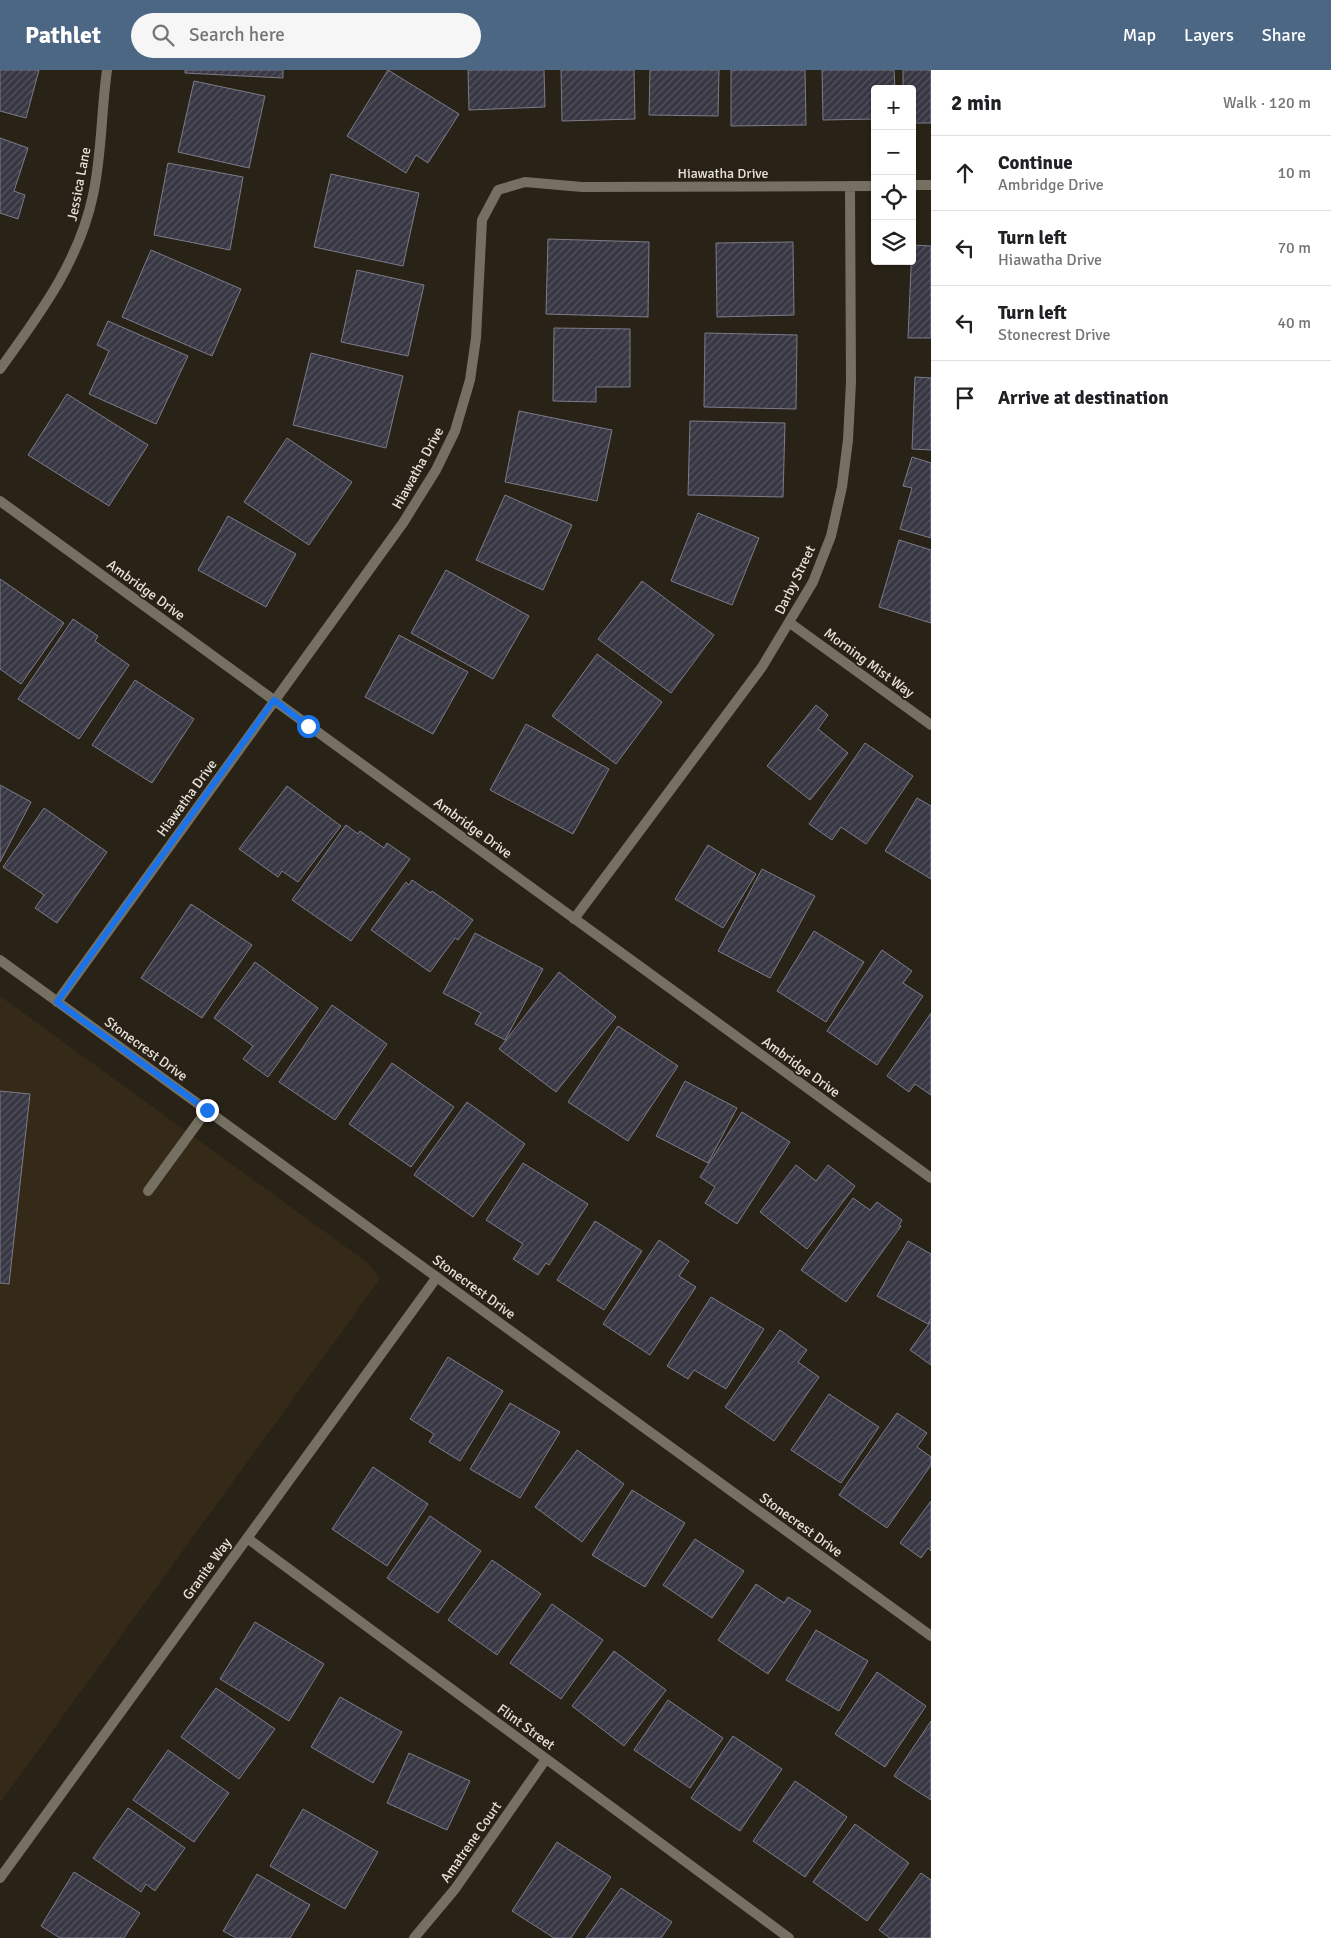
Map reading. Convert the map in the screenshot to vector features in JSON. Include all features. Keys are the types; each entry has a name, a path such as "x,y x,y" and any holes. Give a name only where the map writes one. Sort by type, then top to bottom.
{"street":[{"name":"Jessica Lane","path":"0,369 44,308 65,274 82,233 93,196 100,150 107,70"},
{"name":"Hiawatha Drive","path":"57,1002 403,523 436,470 455,431 470,380 476,338 482,220 498,190 525,182 582,187 871,186"},
{"path":"916,186 931,185"},
{"name":"Darby Street","path":"574,919 762,667 790,623 812,582 831,536 842,487 848,440 851,382 850,186"},
{"name":"Ambridge Drive","path":"0,501 931,1178"},
{"name":"Morning Mist Way","path":"790,623 931,725"},
{"name":"Stonecrest Drive","path":"0,960 931,1636"},
{"path":"148,1191 207,1110"},
{"name":"Granite Way","path":"0,1878 437,1277"},
{"name":"Flint Street","path":"247,1538 789,1938"},
{"name":"Amatrene Court","path":"414,1938 455,1889 546,1759"}],"shaded area":[{"path":"0,996 368,1263 380,1279 0,1803"}],"building":[{"path":"0,70 39,70 26,118 0,111"},
{"path":"185,70 283,70 283,78 185,73"},
{"path":"388,70 459,114 428,163 416,155 406,173 347,136"},
{"path":"468,70 544,70 545,107 469,110"},
{"path":"561,70 634,70 635,119 562,121"},
{"path":"650,70 719,70 718,116 649,115"},
{"path":"731,70 805,70 806,125 731,126"},
{"path":"822,70 894,70 895,85 871,85 871,119 823,120"},
{"path":"903,70 931,70 931,123 916,123 916,85 903,85"},
{"path":"194,81 265,96 249,168 178,152"},
{"path":"0,138 28,148 14,191 25,195 18,219 0,213"},
{"path":"168,163 243,177 230,250 154,235"},
{"path":"331,174 419,193 403,266 314,247"},
{"path":"548,239 649,242 648,317 546,314"},
{"path":"793,242 794,315 717,317 716,243"},
{"path":"916,245 931,246 931,338 908,338 911,265 916,265"},
{"path":"151,250 241,289 212,356 122,317"},
{"path":"357,270 424,285 408,356 341,342"},
{"path":"108,321 188,356 156,424 89,394 109,351 97,345"},
{"path":"554,328 630,329 630,387 596,387 596,402 553,401"},
{"path":"705,333 797,335 796,409 704,407"},
{"path":"311,353 403,376 386,448 293,425"},
{"path":"915,377 931,378 931,450 912,449"},
{"path":"67,394 148,445 109,506 28,455"},
{"path":"519,411 612,430 597,501 505,482"},
{"path":"690,421 785,423 783,497 688,495"},
{"path":"287,438 352,482 309,545 244,502"},
{"path":"912,457 931,463 931,538 900,529 912,488 903,486"},
{"path":"505,495 572,525 543,590 476,560"},
{"path":"698,513 759,538 732,605 671,581"},
{"path":"228,516 296,554 266,607 198,570"},
{"path":"899,540 931,550 931,623 879,607"},
{"path":"446,570 529,616 493,679 411,633"},
{"path":"0,579 64,623 21,684 0,669"},
{"path":"642,581 714,635 671,693 598,639"},
{"path":"73,619 98,636 95,641 129,665 79,739 18,699"},
{"path":"399,635 468,672 433,734 365,697"},
{"path":"597,654 662,702 616,764 552,716"},
{"path":"135,680 194,719 152,783 92,745"},
{"path":"816,705 828,715 818,729 848,753 810,800 767,766"},
{"path":"526,724 609,769 573,834 490,790"},
{"path":"865,743 913,776 866,844 841,827 832,840 809,824"},
{"path":"0,785 31,802 0,862"},
{"path":"287,786 341,826 298,882 282,871 278,877 239,849"},
{"path":"917,798 931,806 931,879 885,851"},
{"path":"44,808 107,852 57,923 35,908 44,895 3,867"},
{"path":"346,825 358,834 360,831 384,848 387,843 410,859 351,941 292,900"},
{"path":"708,845 756,874 723,928 675,899"},
{"path":"762,869 815,896 770,978 718,951"},
{"path":"412,880 431,893 432,891 473,920 458,940 455,938 430,972 371,930 406,882 409,885"},
{"path":"191,904 252,945 202,1018 141,978"},
{"path":"814,931 864,962 826,1022 777,991"},
{"path":"475,933 543,969 505,1040 475,1024 481,1013 443,993"},
{"path":"882,950 912,971 903,983 923,996 877,1065 827,1031"},
{"path":"255,962 318,1008 268,1077 243,1059 253,1046 214,1018"},
{"path":"559,972 616,1017 556,1092 499,1049"},
{"path":"332,1005 387,1044 335,1120 279,1082"},
{"path":"931,1013 931,1095 915,1084 909,1092 887,1076"},
{"path":"618,1026 678,1066 628,1141 568,1102"},
{"path":"392,1063 454,1107 411,1167 349,1124"},
{"path":"685,1081 737,1108 708,1163 656,1136"},
{"path":"0,1091 30,1094 9,1284 0,1283"},
{"path":"467,1102 525,1144 473,1217 414,1175"},
{"path":"742,1112 790,1142 737,1224 705,1203 715,1187 700,1177"},
{"path":"523,1163 588,1204 549,1265 546,1263 538,1275 513,1259 523,1244 486,1220"},
{"path":"796,1165 816,1181 828,1165 855,1186 807,1249 760,1212"},
{"path":"853,1198 870,1210 877,1202 902,1220 899,1225 901,1226 846,1302 801,1270"},
{"path":"595,1221 642,1251 604,1310 557,1280"},
{"path":"659,1240 689,1261 679,1276 696,1287 650,1355 603,1324"},
{"path":"908,1241 931,1254 931,1318 928,1324 877,1296"},
{"path":"711,1297 764,1329 726,1389 694,1370 688,1379 667,1366"},
{"path":"931,1321 931,1365 910,1350"},
{"path":"780,1330 807,1350 798,1362 819,1377 774,1441 725,1407"},
{"path":"448,1357 503,1391 460,1461 429,1442 434,1434 410,1419"},
{"path":"829,1394 879,1427 841,1483 791,1450"},
{"path":"510,1403 560,1432 520,1498 470,1469"},
{"path":"897,1413 927,1433 917,1447 931,1457 931,1465 887,1528 839,1495"},
{"path":"577,1450 624,1484 582,1542 535,1507"},
{"path":"373,1467 428,1504 387,1566 332,1529"},
{"path":"632,1490 685,1523 645,1587 592,1555"},
{"path":"931,1501 931,1551 928,1548 921,1558 900,1543"},
{"path":"430,1516 481,1551 438,1613 387,1578"},
{"path":"695,1539 744,1571 712,1618 663,1585"},
{"path":"492,1560 541,1594 497,1655 448,1620"},
{"path":"756,1584 784,1603 788,1597 811,1611 768,1674 718,1640"},
{"path":"552,1604 603,1640 561,1699 510,1663"},
{"path":"255,1622 324,1664 289,1721 220,1679"},
{"path":"816,1630 868,1661 839,1711 786,1680"},
{"path":"614,1651 666,1690 624,1746 572,1706"},
{"path":"877,1672 926,1706 885,1767 835,1734"},
{"path":"216,1688 275,1729 239,1779 181,1737"},
{"path":"340,1697 402,1732 373,1783 311,1747"},
{"path":"668,1700 723,1738 690,1788 634,1750"},
{"path":"931,1721 931,1800 894,1776"},
{"path":"733,1736 782,1769 740,1831 691,1798"},
{"path":"168,1750 229,1793 194,1842 133,1800"},
{"path":"409,1753 470,1781 447,1830 387,1803"},
{"path":"795,1781 847,1817 805,1877 753,1841"},
{"path":"128,1808 185,1848 155,1891 146,1884 141,1892 93,1858"},
{"path":"303,1809 378,1852 345,1909 270,1866"},
{"path":"855,1824 909,1863 867,1921 813,1882"},
{"path":"557,1842 611,1877 571,1938 554,1938 512,1911"},
{"path":"74,1872 140,1913 124,1938 60,1938 41,1926"},
{"path":"921,1873 931,1880 931,1938 890,1938 879,1930"},
{"path":"257,1874 310,1905 290,1938 236,1938 223,1931"},
{"path":"621,1888 672,1922 661,1938 586,1938"}],"route":[{"path":"207,1110 57,1002 274,700 308,726"}]}
